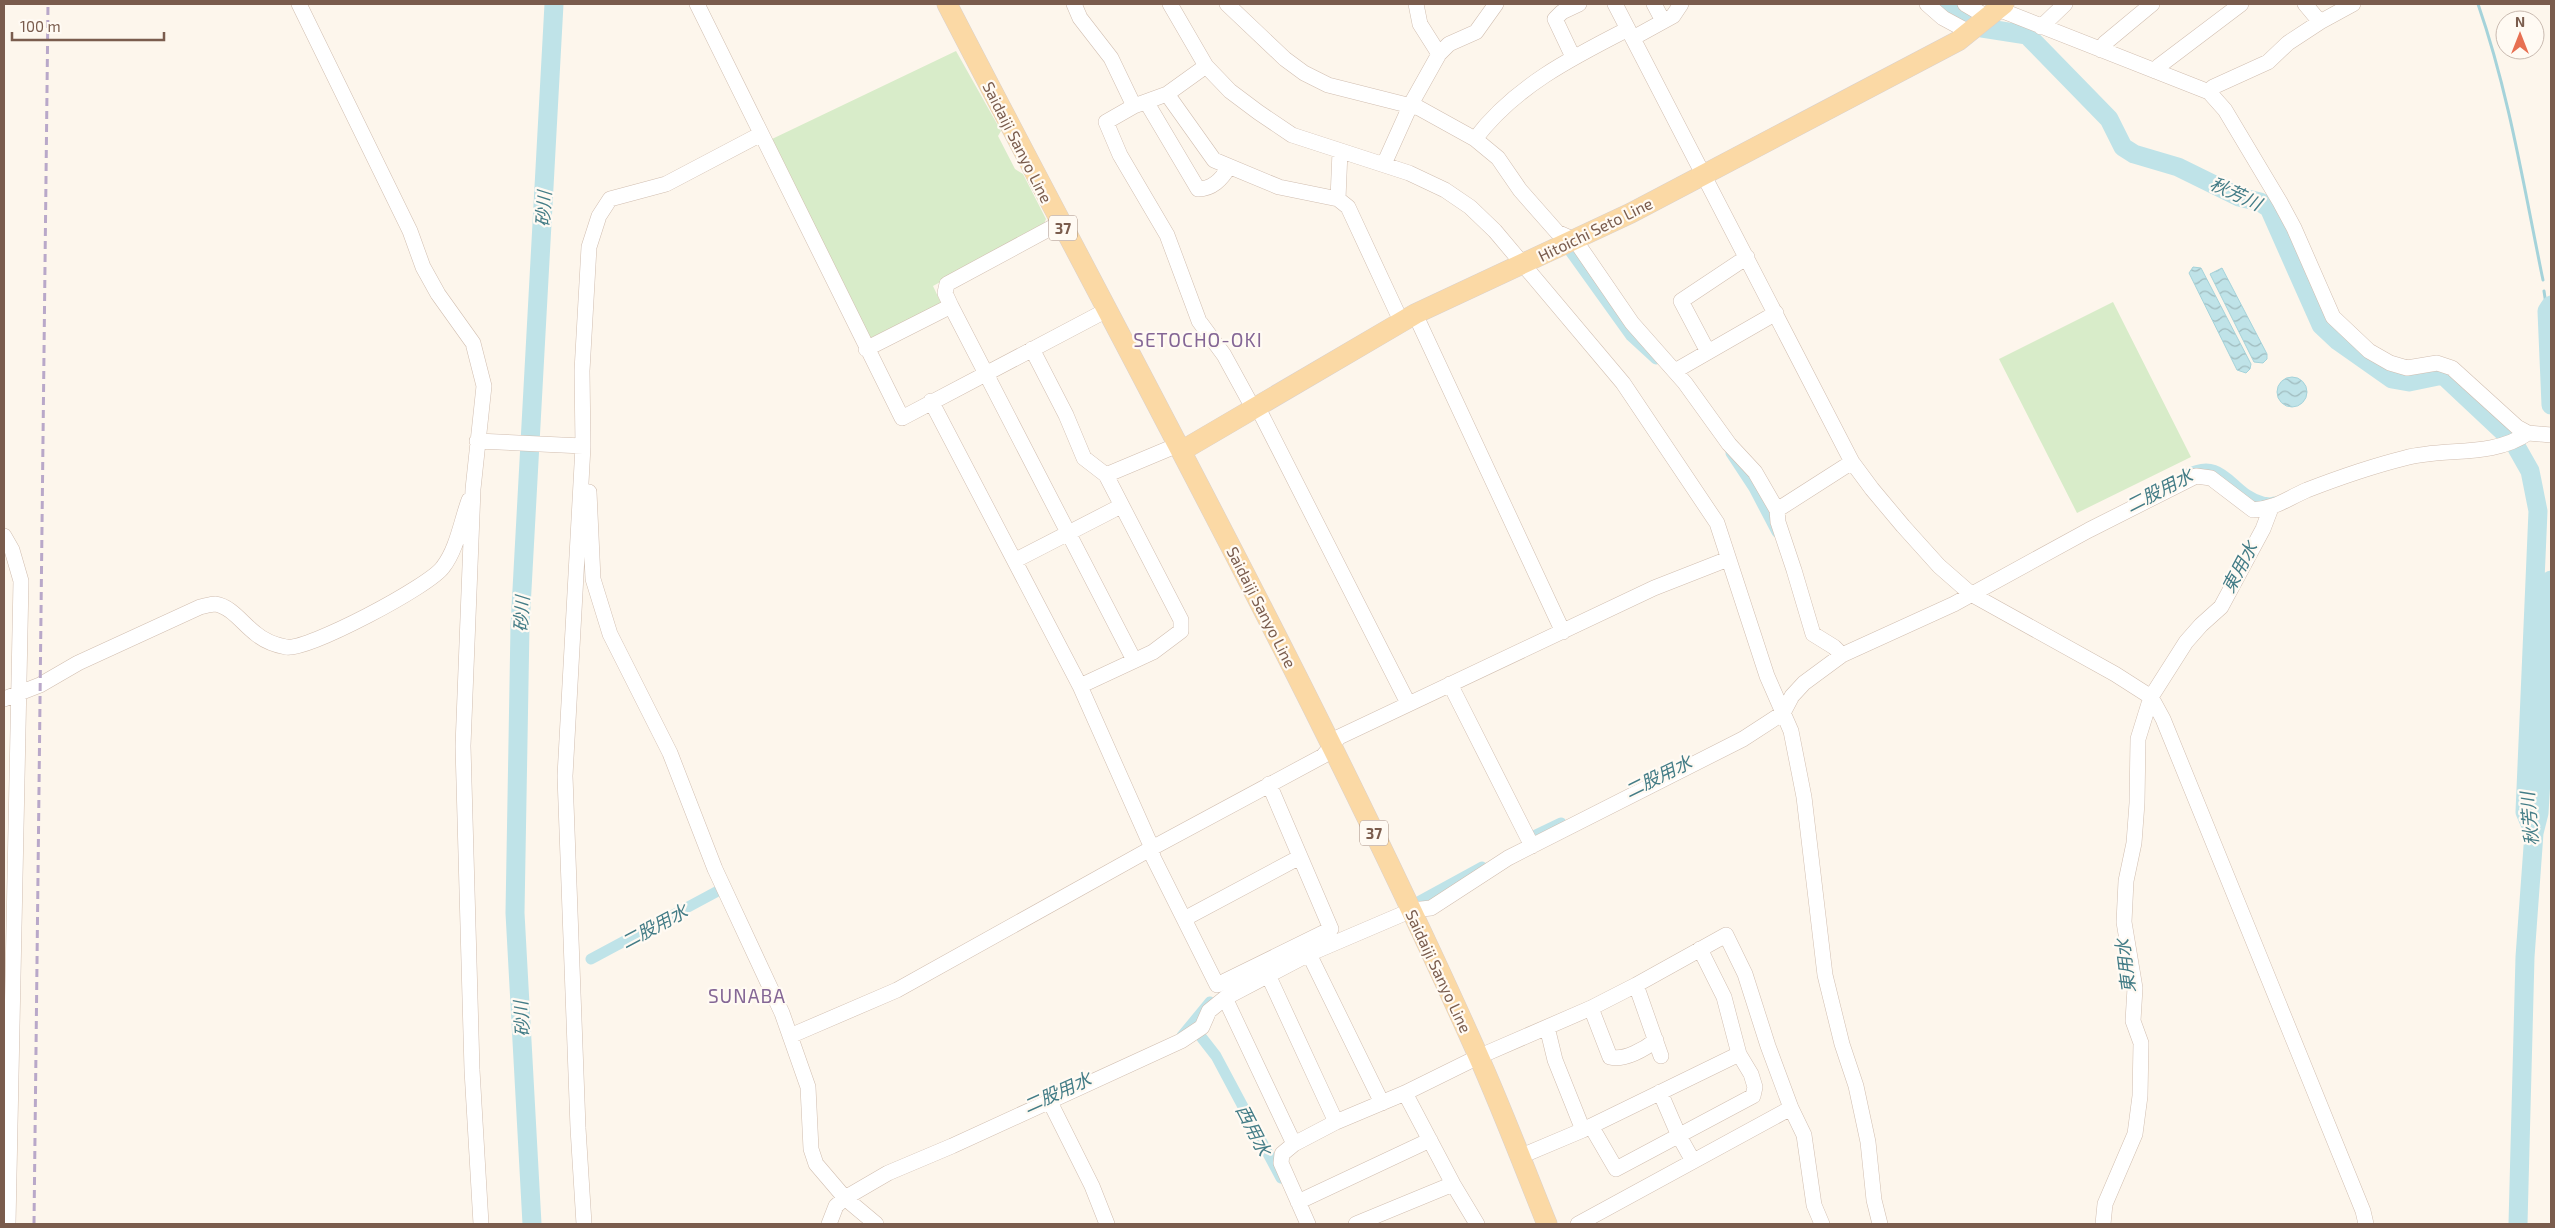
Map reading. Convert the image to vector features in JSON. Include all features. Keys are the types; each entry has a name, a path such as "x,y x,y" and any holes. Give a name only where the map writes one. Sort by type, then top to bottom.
{"main road":[{"name":"Saidaiji Sanyo Line","path":"947,4 1060,223 1181,447 1332,746 1412,910 1478,1056 1547,1224"},
{"name":"Hitoichi Seto Line","path":"1181,447 1255,407 1408,317 1631,213 1958,41 1986,18"}],"street":[{"path":"299,4 410,231 423,268 438,294 472,343 484,386 473,489 463,746 472,1070 481,1224"},
{"path":"698,4 866,349 902,418 931,401 1107,310"},
{"path":"1074,4 1080,18 1111,58 1140,105 1198,189 1206,189 1223,178 1228,168"},
{"path":"1170,4 1206,66 1230,91 1292,135 1384,164 1445,190 1470,206 1523,264 1623,383 1717,523 1767,676 1791,732 1804,797 1825,975 1842,1044 1856,1086 1868,1142 1874,1200 1880,1224"},
{"path":"1227,4 1285,59 1304,73 1337,88 1411,104 1475,139 1498,158 1520,190 1557,232 1575,240 1632,323 1675,371 1729,444 1755,472 1777,510 1778,522 1812,634 1834,647 1842,655"},
{"path":"1416,4 1420,24 1439,54"},
{"path":"1384,164 1411,104 1439,54 1449,44 1476,32 1496,4"},
{"path":"1573,57 1555,19 1562,12 1579,4"},
{"path":"1615,4 1852,462 1872,489 1939,566 1971,594 2115,674 2150,697 2170,737 2359,1201 2366,1224"},
{"path":"1654,4 1663,21"},
{"path":"1475,139 1523,88 1573,57 1663,21 1672,16 1681,4"},
{"path":"1927,4 1943,18 1986,18 2042,27 2209,92 2225,110 2280,202 2294,228 2333,317 2369,351 2390,363 2407,368 2437,363 2452,368 2517,427 2528,433 2551,434"},
{"path":"1965,4 1986,18"},
{"path":"2042,27 2065,4"},
{"path":"2101,50 2105,43 2152,4"},
{"path":"2155,71 2241,4"},
{"path":"2305,4 2320,22"},
{"path":"2320,22 2330,4"},
{"path":"2209,92 2213,87 2268,62 2288,44 2320,22 2353,4"},
{"path":"1206,66 1167,94 1106,122 1120,156 1167,235 1199,321 1224,355 1255,407 1408,703"},
{"path":"1167,94 1206,153 1214,160 1228,168 1279,188 1338,199 1348,207 1408,317 1563,632"},
{"path":"584,1224 578,1128 565,776 583,446 582,371 589,247 604,204 610,199 666,184 761,134"},
{"path":"1338,199 1340,151"},
{"path":"1060,223 946,284 944,293 1134,660"},
{"path":"1708,352 1681,301 1746,257"},
{"path":"866,349 951,306"},
{"path":"1675,371 1776,313"},
{"path":"1032,349 1066,415 1084,458 1106,475 1181,620 1181,631 1153,652 1080,686"},
{"path":"931,401 1016,560 1080,686 1152,848 1153,858 1217,985 1331,929 1269,784"},
{"path":"829,1224 836,1206 845,1198 888,1173 1050,1102 1181,1041 1202,1027 1209,1011 1225,998 1269,977 1310,954 1412,910 1431,908 1508,858 1743,739 1783,713 1792,696 1804,683 1842,655 1971,594 2089,530 2196,476 2211,478 2253,510 2271,508 2306,491 2406,457 2494,449 2516,441 2528,433"},
{"path":"477,441 583,446"},
{"path":"583,446 588,484 593,579 610,634 670,753 716,869 790,1036 808,1087 811,1149 816,1164 845,1198 876,1224"},
{"path":"1106,475 1181,447"},
{"path":"1777,510 1852,462"},
{"path":"4,699 40,685 78,664 215,604 227,609 267,641 288,648 314,641 408,592 442,569 452,550 473,489"},
{"path":"1016,560 1121,506"},
{"path":"2103,1224 2105,1204 2134,1134 2140,1096 2141,1043 2133,1021 2135,988 2124,922 2126,881 2134,843 2138,739 2150,697 2186,642 2221,607 2263,529 2271,508"},
{"path":"4,536 12,550 21,581 8,1224"},
{"path":"790,1036 860,1004 897,990 1152,848 1323,756 1339,737 1654,588 1728,559"},
{"path":"1450,684 1532,846"},
{"path":"1184,919 1300,857"},
{"path":"1308,1224 1281,1164 1282,1154 1294,1144 1336,1122 1405,1093 1478,1056 1591,1008 1726,934 1745,974 1768,1046 1791,1108 1804,1135 1814,1205 1822,1224"},
{"path":"1547,1027 1555,1060 1587,1128 1616,1169 1754,1096 1755,1087 1751,1074 1739,1054 1724,997 1700,949"},
{"path":"1310,954 1382,1103"},
{"path":"1269,977 1336,1122"},
{"path":"1636,985 1661,1056"},
{"path":"1225,998 1294,1144"},
{"path":"1591,1008 1610,1057 1616,1059 1639,1051 1656,1040"},
{"path":"1520,1157 1587,1128 1739,1054"},
{"path":"1660,1092 1679,1136 1694,1161"},
{"path":"1405,1093 1453,1184 1477,1224"},
{"path":"1050,1102 1092,1186 1107,1224"},
{"path":"1578,1224 1791,1108"},
{"path":"1298,1202 1430,1140"},
{"path":"1356,1224 1453,1184"}],"green space":[{"path":"956,51 1001,131 998,136 1015,169 1023,174 1046,219 1043,226 933,286 941,303 939,307 869,339 772,139"},
{"path":"2113,302 2191,457 2077,513 1999,359"}],"water":[{"path":"2193,267 2201,268 2251,364 2250,369 2246,373 2237,370 2189,273"},
{"path":"2222,268 2267,354 2267,359 2263,363 2254,362 2210,274"},
{"path":"2292,377 2302,382 2307,392 2302,402 2292,407 2282,402 2277,392 2282,382"}],"waterway":[{"name":"砂川","path":"532,1224 515,913 520,626 554,4"},
{"name":"秋芳川","path":"1940,4 1982,28 2027,35 2109,119 2123,147 2134,154 2178,167 2239,197 2260,202 2269,208 2321,325 2338,341 2392,379 2409,382 2443,375 2508,436"},
{"path":"2478,4 2499,72 2543,280"},
{"path":"1570,251 1631,336 1656,359"},
{"path":"2544,291 2547,311"},
{"path":"2551,305 2547,311 2551,405"},
{"name":"秋芳川","path":"2517,448 2530,471 2538,511 2525,812 2534,833 2525,957 2518,1224"},
{"path":"1731,453 1754,488 1777,532"},
{"name":"二股用水","path":"2186,475 2199,470 2210,469 2219,472 2252,498 2268,503 2274,502"},
{"path":"2534,833 2539,813 2549,648 2551,580"},
{"name":"二股用水","path":"1536,835 1561,823"},
{"name":"二股用水","path":"1418,902 1482,867"},
{"name":"二股用水","path":"591,959 716,892"},
{"name":"二股用水","path":"1182,1036 1210,1002"},
{"name":"西用水","path":"1202,1038 1216,1056 1281,1178"}],"railway":[{"path":"34,1224 48,4"}],"district":[{"name":"SETOCHO-OKI","path":"1198,339"},
{"name":"SUNABA","path":"747,995"}],"water label":[{"name":"東用水","path":"2239,567"},
{"name":"東用水","path":"2125,966"}]}
